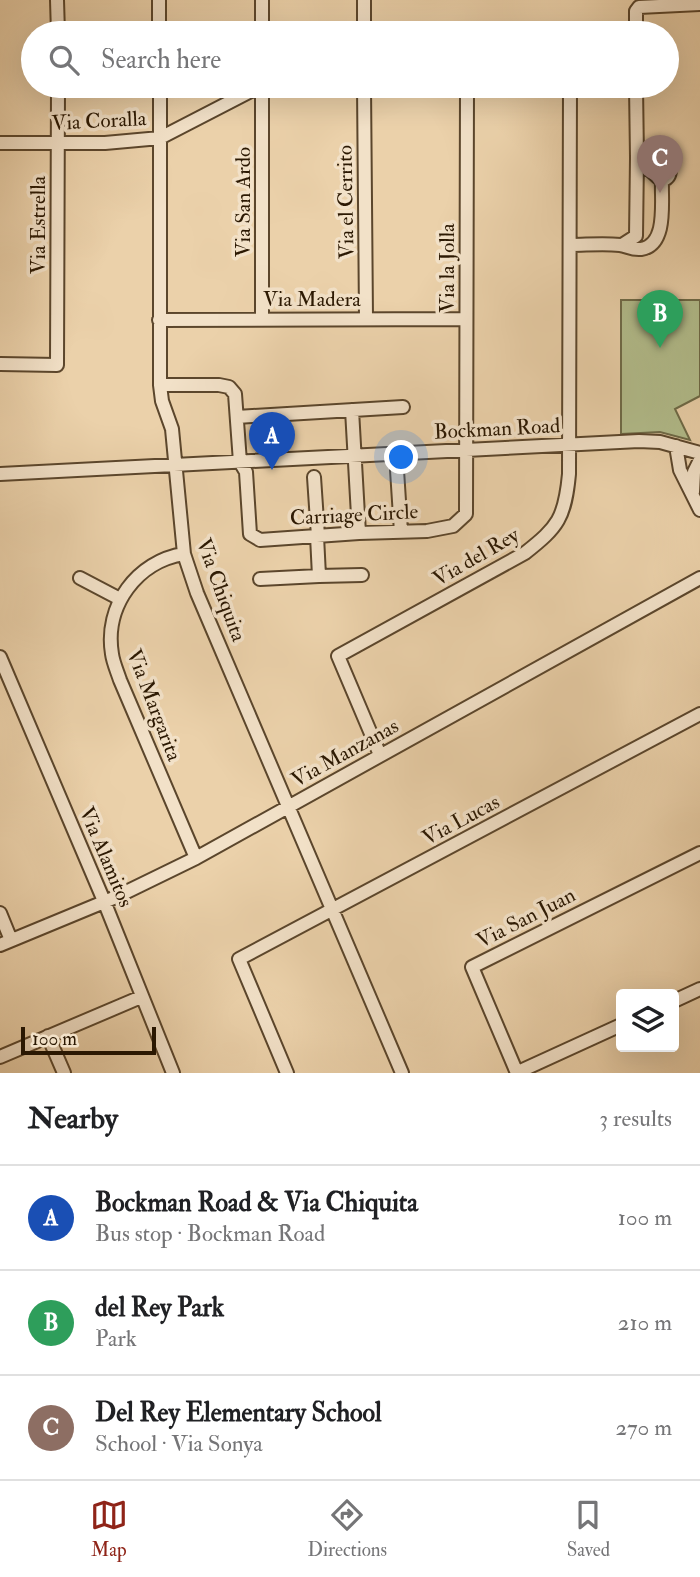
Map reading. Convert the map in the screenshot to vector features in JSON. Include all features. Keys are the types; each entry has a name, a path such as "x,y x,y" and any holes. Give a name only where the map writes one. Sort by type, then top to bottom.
{"street":[{"path":"58,0 58,21"},
{"path":"159,0 159,21"},
{"path":"262,0 262,21"},
{"path":"364,0 364,21"},
{"path":"636,21 636,11 639,8 673,2 700,4"},
{"name":"Via Estrella","path":"0,364 57,365 58,98"},
{"name":"Via Chiquita","path":"160,98 160,385 162,401 172,429 184,554 197,593 401,1073"},
{"name":"Via Coralla","path":"0,143 105,142 160,138 238,98"},
{"name":"Via San Ardo","path":"262,319 265,98"},
{"name":"Via el Cerrito","path":"364,98 366,318"},
{"name":"Via la Jolla","path":"467,98 467,450"},
{"name":"Via del Rey","path":"380,755 338,656 525,553 549,534 567,503 570,98"},
{"path":"622,245 636,236 636,98"},
{"path":"570,245 622,245 631,249 642,249 656,240 661,227 662,181 636,158"},
{"name":"Via Madera","path":"159,320 466,319"},
{"path":"160,385 229,387 235,394 240,462"},
{"path":"237,417 403,407"},
{"path":"352,411 359,533"},
{"name":"Bockman Road","path":"0,474 639,441 660,442 700,453"},
{"path":"676,446 680,470 700,510"},
{"name":"Carriage Circle","path":"240,462 246,472 250,534 260,540 427,531 453,526 466,514 467,450"},
{"path":"693,496 693,478 700,460"},
{"path":"397,470 401,532"},
{"path":"314,477 318,576"},
{"name":"Via Margarita","path":"184,554 174,555 150,567 131,583 120,599 112,623 111,654 197,858"},
{"path":"260,579 362,575"},
{"path":"80,578 120,599"},
{"name":"Via Manzanas","path":"6,942 197,858 700,578"},
{"name":"Via Alamitos","path":"0,657 104,901 173,1073"},
{"name":"Via Lucas","path":"287,1073 239,959 700,713"},
{"name":"Via San Juan","path":"517,1073 472,967 700,853"},
{"path":"0,913 6,942"},
{"path":"679,999 700,989"},
{"path":"0,1057 141,997"},
{"path":"517,1073 616,1027"},
{"path":"48,1036 64,1073"}],"green space":[{"path":"621,300 700,300 700,396 675,409 690,440 660,432 621,434"}],"place":[{"name":"Del Rey Elementary School","path":"660,193"},
{"name":"del Rey Park","path":"660,348"},
{"name":"Bockman Road & Via Chiquita","path":"272,470"}]}
